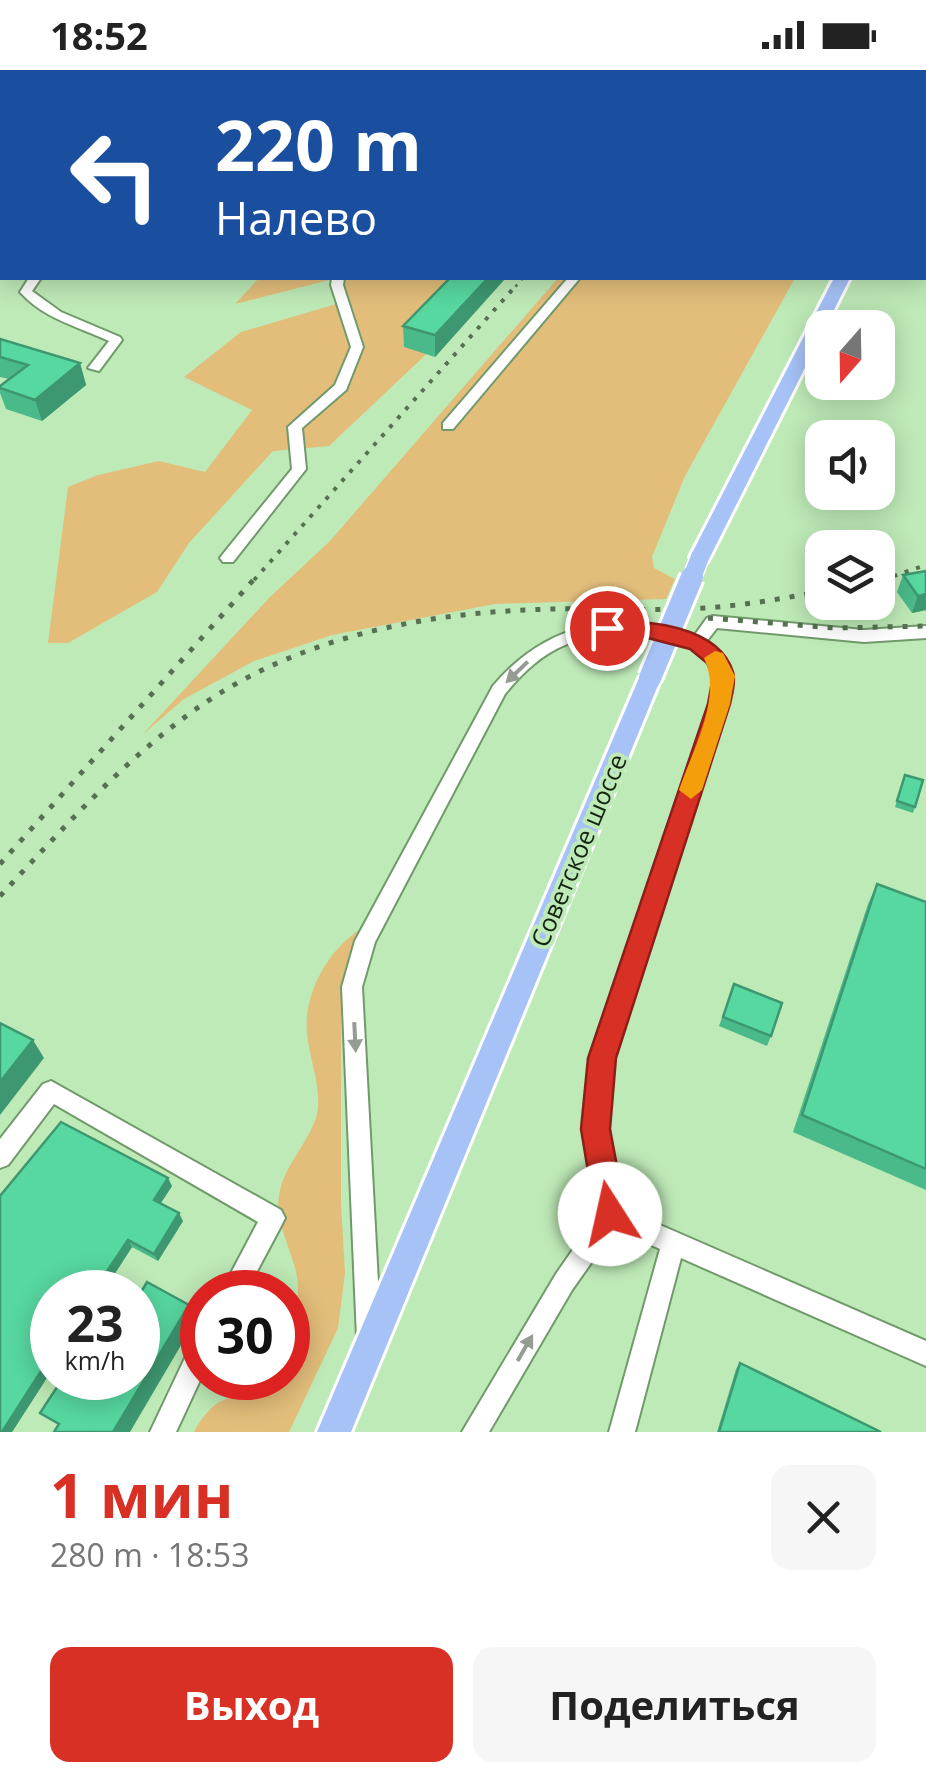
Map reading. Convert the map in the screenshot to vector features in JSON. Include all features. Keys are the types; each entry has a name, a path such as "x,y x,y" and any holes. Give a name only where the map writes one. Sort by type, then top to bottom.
{"main road":[{"name":"Советское шоссе","path":"334,1432 700,557 841,280"}],"street":[{"path":"34,280 26,292 42,310 116,340 94,368"},
{"path":"228,558 299,470 295,427 341,387 352,360 356,347 338,280"},
{"path":"448,426 572,280"},
{"path":"697,643 713,622 864,636 926,632"},
{"path":"370,1353 352,987 365,942 499,690 516,669 546,648 607,628 640,628 697,643 716,659 724,676 719,704 602,1058 596,1129 610,1214 564,1282 476,1432"},
{"path":"0,1157 51,1091 272,1218 244,1270"},
{"path":"610,1214 926,1354"},
{"path":"622,1432 674,1242"},
{"path":"163,1432 180,1396"}],"shaded area":[{"path":"257,280 329,280 235,304"},
{"path":"343,280 498,280 453,329 329,446 273,451 189,543 157,592 68,643 48,643 68,487 98,475 159,461 205,472 252,410 184,377 241,332 350,300"},
{"path":"556,280 794,280 685,476 652,557 654,568 675,579 666,599 495,604 332,635 254,661 184,699 142,735 270,597 330,541"},
{"path":"361,929 341,1009 345,1273 338,1328 310,1387 310,1270 295,1270 280,1222 278,1201 283,1180 312,1128 318,1108 307,1033 309,1003 329,960"},
{"path":"304,1400 289,1432 194,1432 220,1402"}],"building":[{"path":"448,280 486,280 435,335 403,326"},
{"path":"0,339 80,363 35,400 0,388 28,365 0,357"},
{"path":"926,571 926,594 918,596 903,575"},
{"path":"905,775 923,780 915,807 897,801"},
{"path":"877,884 926,902 926,1169 802,1115"},
{"path":"734,984 782,1003 771,1036 723,1017"},
{"path":"0,1023 33,1040 0,1082"},
{"path":"61,1122 168,1178 154,1200 179,1213 154,1254 128,1240 108,1270 30,1270 30,1388 2,1432 0,1432 0,1196"},
{"path":"160,1289 180,1300 180,1320 160,1353"},
{"path":"740,1363 881,1432 719,1432"},
{"path":"49,1400 132,1400 113,1432 54,1432 59,1424 40,1413"}],"railway":[{"path":"510,293 521,280"},
{"path":"254,580 512,290"},
{"path":"895,576 926,565"},
{"path":"0,864 256,577"},
{"path":"0,896 89,802 160,737 223,691 305,652 437,618 547,609 704,608 805,594"},
{"path":"708,618 835,628 926,626"}],"slow traffic":[{"path":"691,790 719,704 724,676 715,658"}],"route":[{"path":"607,628 640,628 697,643 716,659 724,676 719,704 602,1058 596,1129 610,1214"}]}
